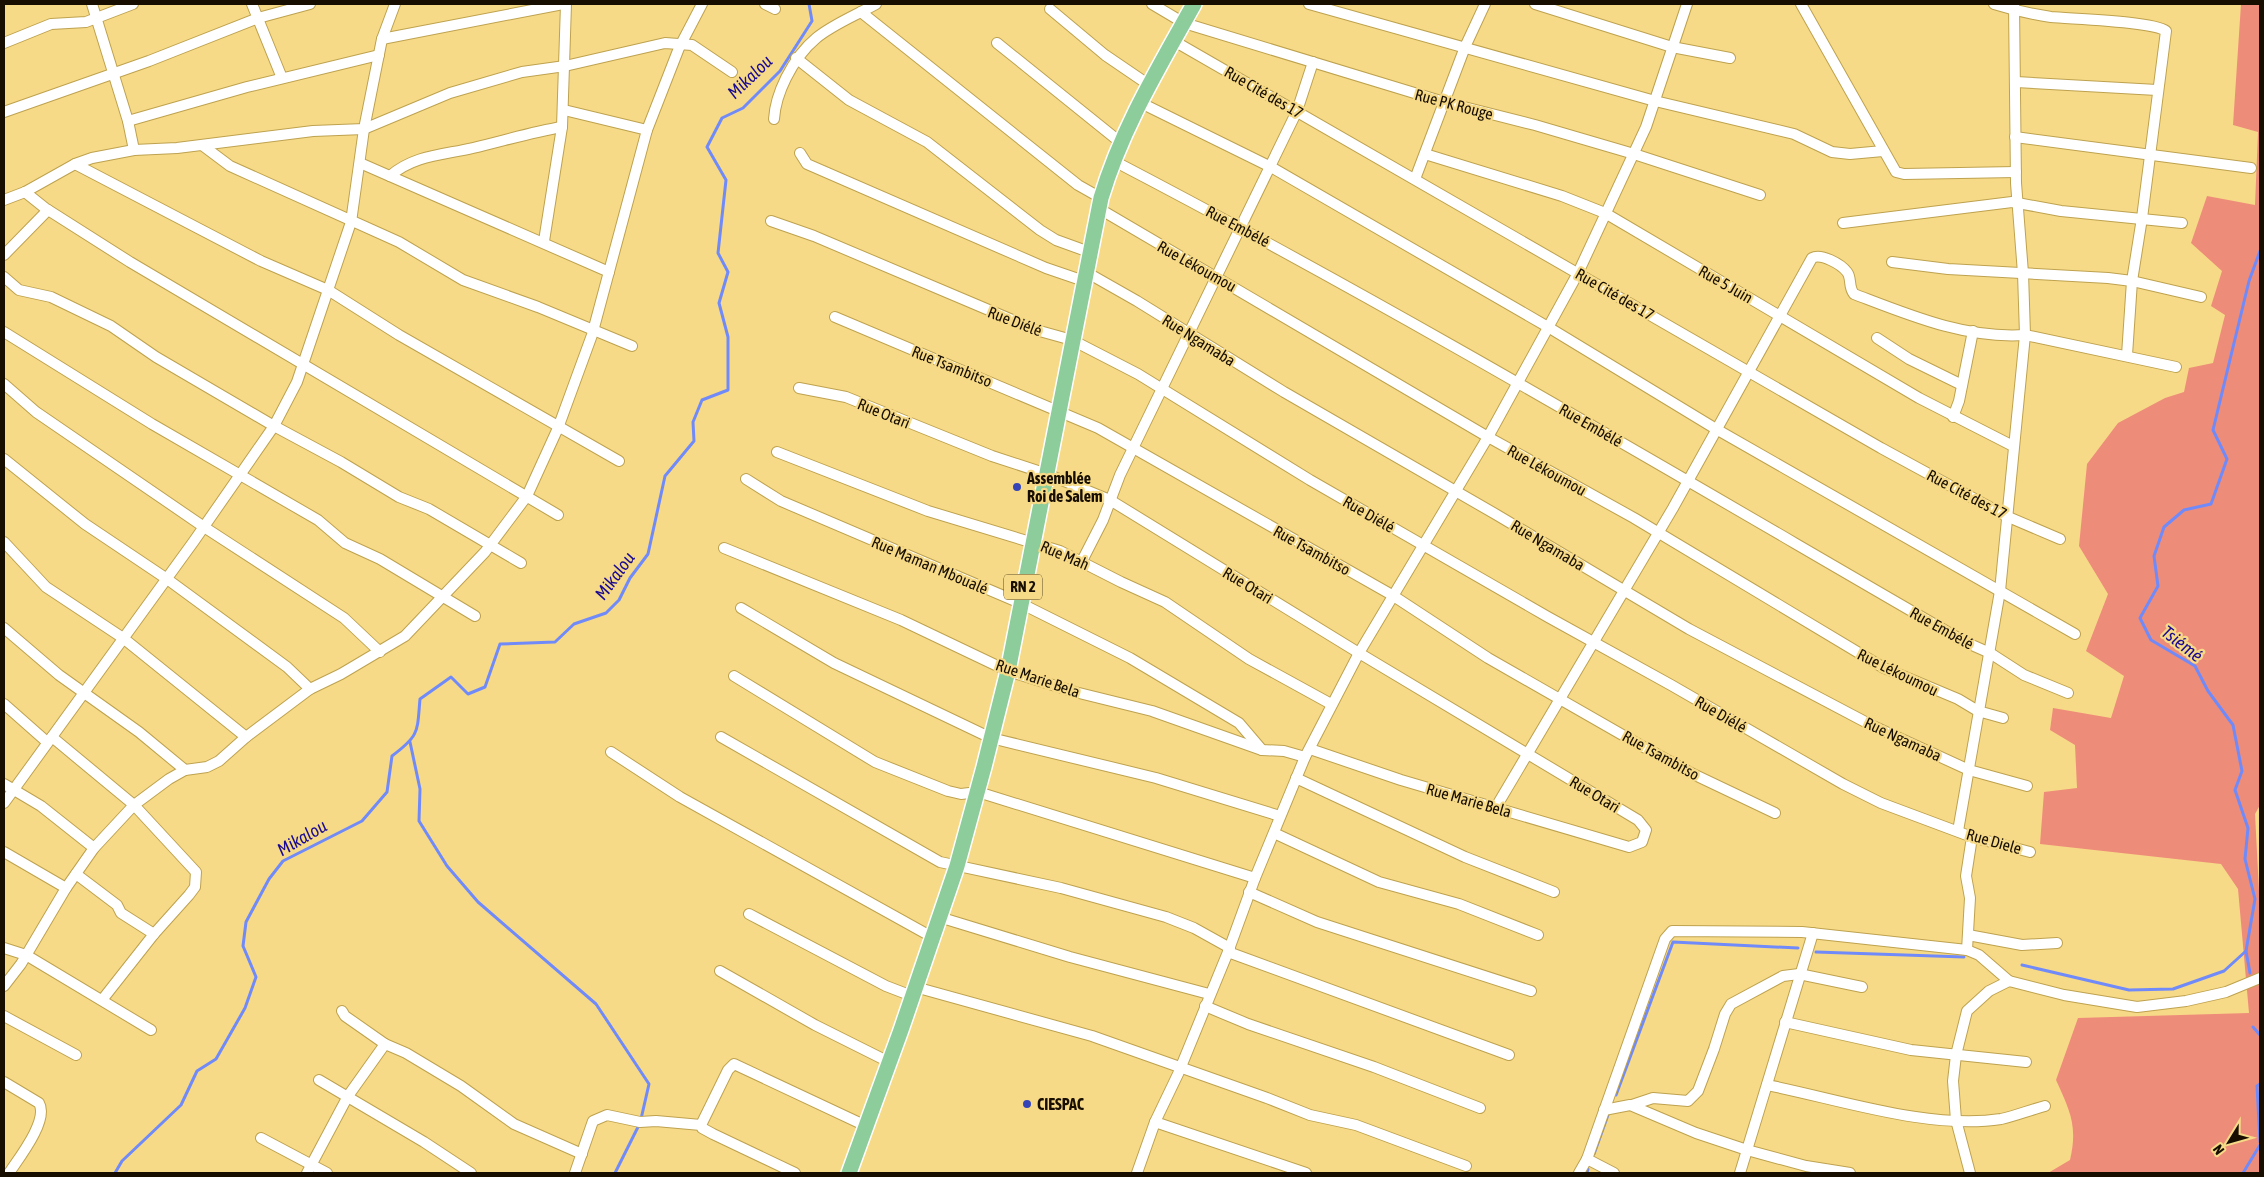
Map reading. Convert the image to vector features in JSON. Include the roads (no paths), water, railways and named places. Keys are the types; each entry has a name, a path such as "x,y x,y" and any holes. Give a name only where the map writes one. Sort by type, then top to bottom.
{"highway":[{"name":"RN 2","path":"850,1173 957,866 978,792 1008,671 1099,203 1112,160 1139,102 1194,4"}],"street":[{"path":"92,4 128,121 134,150"},
{"path":"4,42 51,24 79,24 133,4"},
{"path":"252,4 282,78"},
{"path":"4,112 114,74 258,18 310,4"},
{"path":"4,803 8,787 50,740 86,692 274,426 305,363 351,222 364,129 382,39 395,4"},
{"path":"382,39 564,4 564,110 544,241"},
{"path":"4,986 26,955 66,888 94,848 134,806 169,779 185,770 207,767 219,761 246,737 310,689 380,652 405,636 491,544 526,496 558,428 594,330 647,130 681,44 702,4"},
{"path":"765,4 775,9"},
{"path":"774,119 778,94 796,58 826,30 876,4"},
{"name":"Rue PK Rouge","path":"1152,4 1184,23 1444,102 1536,125 1634,154 1760,195"},
{"path":"1309,4 1655,101 1794,134 1832,152 1850,154 1883,151"},
{"path":"1415,179 1465,47 1485,4"},
{"path":"1535,4 1672,47 1730,58"},
{"path":"1138,1173 1155,1122 1181,1066 1209,994 1229,950 1254,878 1307,753 1359,653 1488,437 1578,273 1634,154 1655,101 1687,4"},
{"path":"1800,4 1893,169 1900,174 2016,172"},
{"path":"1994,4 2015,7 2051,17 2118,22 2166,31 2132,281 2127,355"},
{"path":"1958,831 2000,591 2024,335 2023,273 2017,204 2015,137 2015,7"},
{"path":"1050,9 1105,54 1149,86"},
{"name":"Rue Lékoumou","path":"861,12 1099,203 1217,277 1488,437 1658,532 1884,668 1958,699 1978,711 2003,718"},
{"name":"Rue Cité des 17","path":"1174,41 1881,448 2006,516 2060,540"},
{"path":"4,200 25,192 75,164 134,150 202,145 312,131 364,129 450,93 522,72 565,66 664,43 686,43 699,48 732,72"},
{"path":"997,43 1120,142"},
{"path":"128,121 282,78 379,55"},
{"path":"796,58 849,100 927,142 1040,230 1056,240 1089,252"},
{"path":"1082,561 1098,531 1133,448 1298,111 1313,62"},
{"path":"2016,82 2157,90"},
{"path":"1139,102 1271,167 1548,327 1716,429 2075,634"},
{"path":"564,110 647,130"},
{"path":"390,176 406,165 422,158 474,148 530,132 562,127"},
{"path":"2015,137 2251,168"},
{"path":"202,145 230,166 399,242 463,280 538,307 632,346"},
{"name":"Rue Ngamaba","path":"800,153 807,164 1046,268 1085,276 1190,334 1284,392 1774,675 1873,726 1969,770 2027,786"},
{"name":"Rue 5 Juin","path":"1425,154 1562,196 1605,213 1953,417 2013,446"},
{"name":"Rue Embélé","path":"1112,160 1242,227 1519,383 1965,642 1990,653 2024,675 2068,692"},
{"path":"360,163 544,241 609,272"},
{"path":"75,164 261,261 328,290 399,335 619,462"},
{"path":"25,192 48,210 130,262 305,363 558,514"},
{"path":"1843,223 2003,203 2061,211 2182,223"},
{"path":"4,255 48,210"},
{"name":"Rue Diélé","path":"770,221 795,228 1036,330 1072,340 1163,389 1310,480 1843,784 1881,803 1958,831"},
{"path":"1496,807 1561,698 1592,641 1658,532 1808,262 1816,256 1820,256 1848,272 1850,289 1854,294 1921,320 1964,331 2005,336 2024,335 2176,366"},
{"path":"1892,262 1948,269 2132,281 2201,297"},
{"path":"4,277 20,290 51,296 110,326 156,357 274,426 341,462 399,497 429,510 522,563"},
{"name":"Rue Tsambitso","path":"835,317 1098,428 1392,595 1488,658 1694,774 1775,813"},
{"path":"1953,417 1962,385 1973,331"},
{"path":"4,332 152,424 318,520 345,543 380,559 475,616"},
{"path":"1877,338 1908,359 1962,385"},
{"path":"4,384 36,412 204,527 344,618 380,652"},
{"name":"Rue Otari","path":"799,388 846,397 992,456 1047,474 1110,500 1359,653 1638,820 1646,830 1642,842 1629,847"},
{"name":"Rue Mah","path":"777,452 928,512 1060,550 1121,582 1165,602 1249,659 1331,704"},
{"path":"4,459 86,524 167,579 287,667 310,689"},
{"name":"Rue Maman Mboualé","path":"746,479 781,501 1020,604 1130,658 1239,723 1262,750"},
{"path":"4,542 46,587 123,638 246,737"},
{"name":"Rue Marie Bela","path":"724,548 901,620 1008,671 1075,692 1152,711 1262,750 1307,753 1629,847"},
{"path":"741,608 834,663 991,738 1156,778 1280,816"},
{"path":"4,628 59,675 86,692 140,732 185,770"},
{"path":"734,676 875,762 948,791 961,794 978,792 1254,878"},
{"path":"4,704 134,806 196,872 194,887 190,895 154,934 102,1000"},
{"path":"721,737 940,862 1060,888 1166,917 1194,928 1229,950 1509,1055"},
{"path":"611,752 680,797 932,937"},
{"path":"1296,778 1465,857 1554,892"},
{"path":"8,787 42,806 94,848"},
{"name":"Rue Diele","path":"1958,831 1972,837 2030,852"},
{"path":"1274,832 1379,882 1459,904 1538,935"},
{"path":"1967,950 1970,898 1966,876 1972,837"},
{"path":"4,852 66,888"},
{"path":"76,874 117,905 121,913 154,934"},
{"path":"1249,892 1317,922 1531,991"},
{"path":"749,914 886,986 914,991 1092,1036 1181,1066 1310,1115 1356,1126 1466,1166"},
{"path":"939,917 1070,957 1209,994"},
{"path":"1579,1173 1587,1159 1667,935 1678,930 1813,933 1967,950 1979,956 2009,981 2064,995 2137,1007 2186,1001 2226,992 2260,978"},
{"path":"1740,1173 1813,933"},
{"path":"1968,935 2022,945 2057,943"},
{"path":"4,948 26,955 151,1030"},
{"path":"720,971 815,1025 889,1062"},
{"path":"1604,1110 1632,1105 1653,1098 1688,1101 1698,1091 1725,1014 1731,1004 1783,976 1799,974 1862,986"},
{"path":"1970,1173 1956,1120 1953,1081 1956,1055 1967,1011 1989,991 2009,981"},
{"path":"1205,1006 1248,1024 1374,1067 1480,1108"},
{"path":"342,1011 344,1016 385,1044 406,1053 461,1086 514,1124 582,1154"},
{"path":"4,1016 76,1055"},
{"path":"1785,1022 1912,1050 2026,1062"},
{"path":"309,1169 348,1096 385,1044"},
{"path":"701,1125 728,1070 734,1064 866,1126"},
{"path":"319,1080 471,1173"},
{"path":"4,1082 39,1103 42,1108 41,1119 9,1173"},
{"path":"1767,1085 1902,1114 1956,1120 2000,1119 2045,1106"},
{"path":"1632,1105 1696,1133 1747,1150 1806,1166 1850,1173"},
{"path":"575,1173 593,1121 607,1115 640,1122 656,1120 701,1125 702,1128 713,1134 795,1173"},
{"path":"1155,1122 1306,1173"},
{"path":"261,1138 309,1169 327,1173"},
{"path":"1587,1159 1599,1170 1614,1173"}],"waterway":[{"name":"Mikalou","path":"115,1173 122,1161 181,1105 197,1071 216,1059 245,1008 256,977 243,946 246,922 269,879 283,861 362,821 387,792 392,756 408,743 415,732 420,699 451,677 468,694 485,687 500,644 555,642 574,624 606,613 619,600 630,578 648,554 665,476 694,441 693,422 702,400 728,390 728,337 719,303 728,272 718,253 726,180 707,147 722,118 743,108 780,71 812,21 809,4"},
{"name":"Tsiémé","path":"2250,973 2246,951 2255,899 2245,859 2248,828 2235,790 2242,771 2233,725 2208,691 2195,666 2151,640 2140,618 2158,586 2154,556 2164,527 2184,510 2211,504 2227,459 2213,430 2249,281 2260,251"},
{"path":"410,742 420,789 419,821 447,866 478,902 596,1004 649,1084 641,1119"},
{"path":"1616,1095 1673,942 1798,948"},
{"path":"2022,965 2129,990 2173,989 2224,971 2246,951"},
{"path":"1816,952 1964,957"},
{"name":"Tsiémé","path":"2253,1027 2260,1035"},
{"name":"Tsiémé","path":"2260,1084 2257,1086 2260,1142"},
{"path":"1594,1154 1609,1112"},
{"path":"615,1173 639,1125"},
{"name":"Tsiémé","path":"2243,1173 2260,1145"},
{"path":"1587,1173 1588,1169"}],"place":[{"name":"Assemblée Roi de Salem","path":"1017,487"},
{"name":"CIESPAC","path":"1027,1104"}]}
